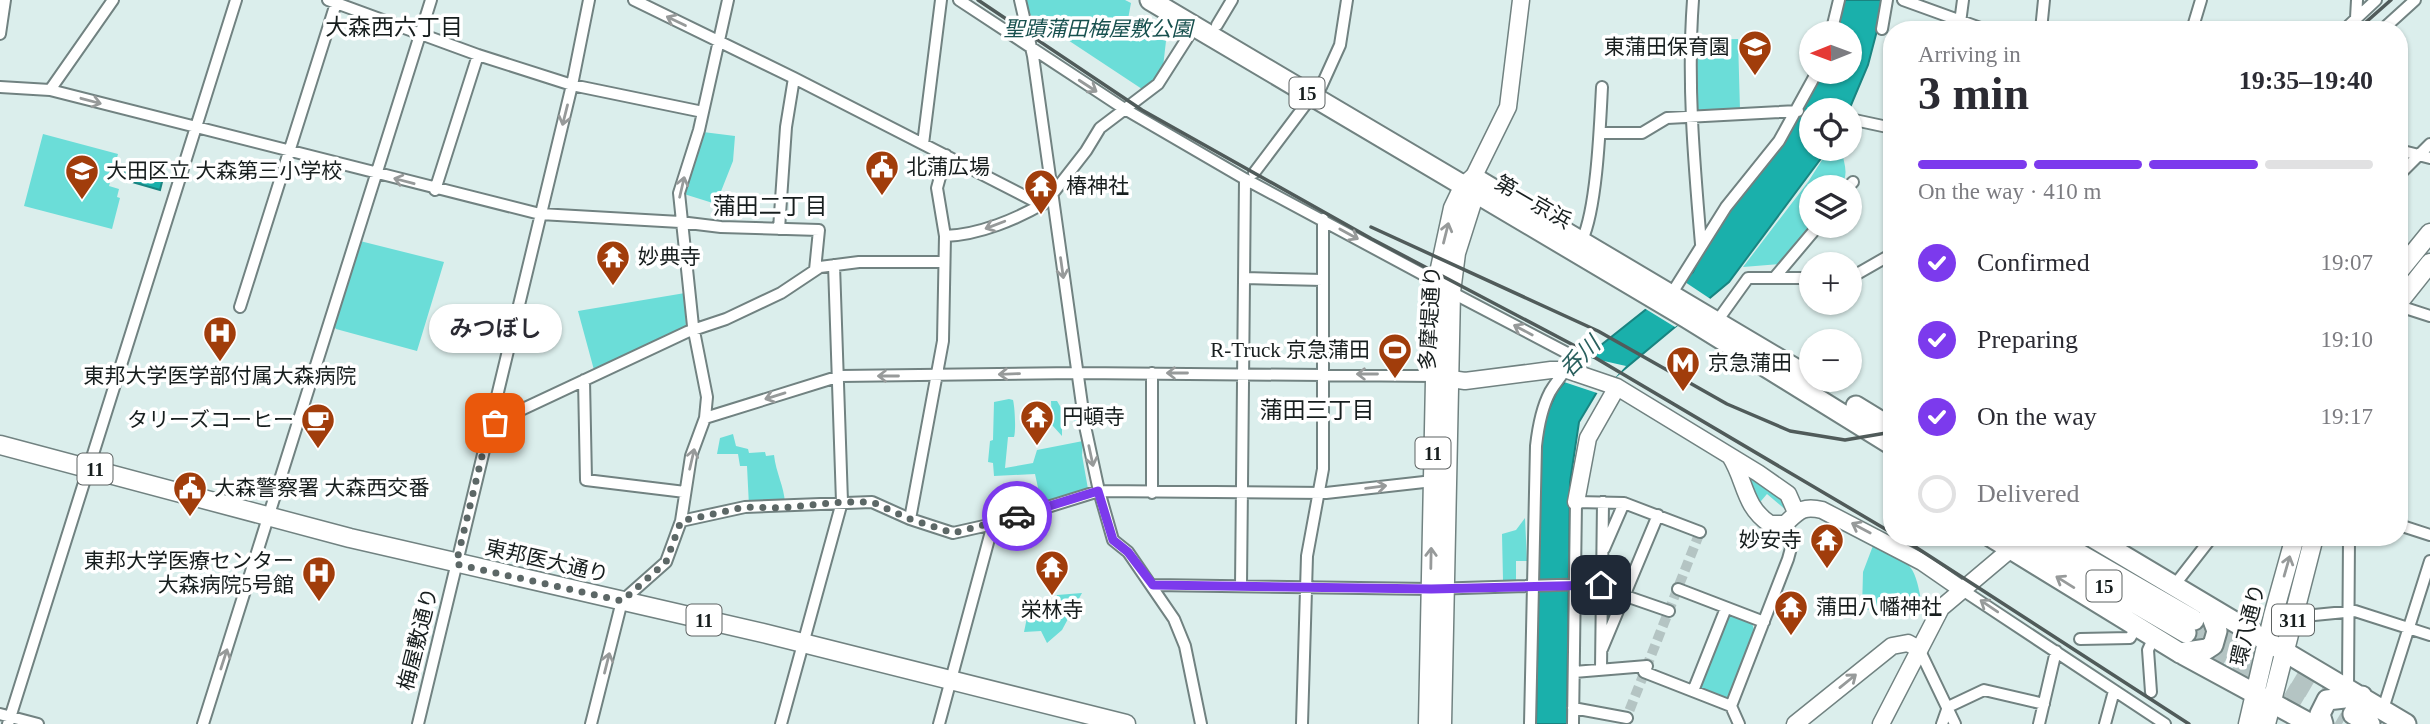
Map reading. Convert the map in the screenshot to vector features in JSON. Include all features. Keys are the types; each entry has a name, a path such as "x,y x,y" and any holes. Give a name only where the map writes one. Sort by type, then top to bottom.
{"highway":[{"name":"第一京浜","path":"1150,0 1316,92"},
{"name":"第一京浜","path":"1174,0 1217,25 1316,92 1470,186 1668,292"},
{"name":"第一京浜","path":"1470,186 1582,240 1668,292 1693,314 1799,372"},
{"name":"第一京浜","path":"1714,326 1883,439"},
{"name":"第一京浜","path":"1836,392 1883,418"},
{"path":"2020,546 2145,632 2311,724"},
{"name":"15","path":"2023,546 2196,620"},
{"name":"15","path":"2066,546 2196,620"},
{"path":"2107,546 2174,587 2196,620 2217,631 2213,645 2207,649 2180,653"},
{"path":"2196,620 2267,642 2356,692 2406,724"},
{"path":"2323,724 2320,713 2327,700 2356,692"}],"main road":[{"name":"多摩堤通り","path":"1428,724 1438,588 1444,287 1456,253 1470,186"},
{"path":"2408,260 2430,233"},
{"path":"2408,292 2430,263"},
{"name":"多摩堤通り","path":"1442,378 1433,481 1442,724"},
{"name":"東邦医大通り","path":"0,445 456,564 802,642 1126,724"},
{"name":"環八通り","path":"2266,724 2264,699 2267,642 2293,546"},
{"name":"環八通り","path":"2248,724 2264,699 2285,652 2312,546"}],"street":[{"path":"0,34 5,0"},
{"path":"50,90 113,0"},
{"path":"38,724 6,718 90,468 236,0"},
{"path":"203,724 431,0"},
{"name":"梅屋敷通り","path":"418,724 572,85 589,0"},
{"path":"634,0 923,145 1049,199"},
{"path":"591,724 622,601 666,562 681,521 691,456 705,418 707,397 694,331 686,246 680,222 679,193 703,112 727,0"},
{"path":"923,145 941,0"},
{"path":"959,0 1123,108 1569,354 1569,371 1550,392 1542,411 1535,446 1531,724"},
{"path":"1020,0 1031,48 1049,199 1098,491 1113,540 1128,552 1174,619 1185,646 1200,724"},
{"path":"1217,25 1232,0"},
{"path":"1241,586 1245,278 1250,176 1316,92 1340,44 1347,0"},
{"path":"1470,186 1508,107 1521,0"},
{"path":"1693,0 1689,45 1691,117 1701,244"},
{"path":"1834,21 1839,0"},
{"path":"1883,21 1887,0"},
{"path":"1903,0 1951,21"},
{"path":"1960,21 1963,0"},
{"path":"2042,21 2044,0"},
{"path":"2195,21 2201,0"},
{"path":"2356,18 2357,0"},
{"path":"2353,21 2376,0"},
{"path":"2392,21 2415,0"},
{"path":"240,307 333,1 478,55 572,85 703,112"},
{"path":"1882,29 1883,23"},
{"path":"945,236 961,236 995,225 1049,199 1100,128 1158,84 1195,26"},
{"path":"435,190 478,55"},
{"path":"779,229 786,127 794,78"},
{"path":"1668,292 1779,141 1811,84"},
{"path":"0,87 50,90 435,190 540,214 721,227 819,230 815,270"},
{"path":"1582,240 1588,220 1600,133 1602,87"},
{"path":"1600,133 1642,133 1667,118 1798,111"},
{"path":"1862,122 1883,126"},
{"path":"2408,169 2425,157 2430,144"},
{"path":"2408,152 2425,157"},
{"path":"910,519 943,341 945,236 937,188 946,155"},
{"path":"1302,724 1309,544 1320,493 1323,219"},
{"path":"1775,277 1808,238"},
{"path":"1862,271 1883,259"},
{"path":"489,425 781,293 815,270 859,262 944,262"},
{"path":"781,724 842,502 840,376 834,265"},
{"path":"1245,278 1323,280"},
{"path":"1714,326 1748,278 1799,278"},
{"path":"2408,307 2430,316"},
{"path":"705,418 840,376 1245,373 1442,378 1569,371 1614,386 1727,452 1748,476 1788,494 1795,510"},
{"path":"1152,373 1153,493"},
{"path":"584,380 586,480 685,492"},
{"path":"1573,724 1576,502 1588,438 1614,386"},
{"path":"1748,476 1744,495 1754,512 1770,524 1785,524"},
{"path":"681,521 745,507 781,508 872,502 910,519 953,533 993,524 1098,491 1320,493 1433,481"},
{"path":"1576,502 1624,503 1700,532"},
{"path":"1601,669 1603,502"},
{"path":"1602,555 1624,503"},
{"path":"1731,706 1791,548 1785,524 1795,510 1815,508 1854,524 1883,540"},
{"path":"1600,655 1658,516"},
{"path":"939,724 993,524"},
{"path":"2408,527 2430,535"},
{"path":"1893,546 1922,562 2165,724"},
{"path":"1881,724 1941,608 2012,546"},
{"path":"2174,587 2205,546"},
{"path":"2349,546 2349,612 2356,692"},
{"path":"2383,709 2430,561"},
{"path":"1153,585 1438,588 1601,585 1669,611"},
{"path":"1678,589 1764,622"},
{"path":"1693,691 1726,608"},
{"path":"2294,617 2349,612 2430,635"},
{"path":"2080,639 2130,638 2145,632 2151,692"},
{"path":"1795,724 1892,646 1908,643 1919,649 1955,724"},
{"path":"2039,724 2056,651"},
{"path":"1574,672 1646,669 1731,706 1739,724"},
{"path":"1942,724 1948,707 1984,690 2044,704"},
{"path":"2105,724 2114,691"},
{"path":"1573,708 1627,718"}],"green space":[{"name":"聖蹟蒲田梅屋敷公園","path":"1024,0 1125,0 1131,3 1126,30 1166,41 1163,67 1145,91 1024,11"},
{"path":"1738,39 1740,110 1698,111 1694,106 1695,40"},
{"path":"703,132 735,136 733,161 716,204 684,194"},
{"path":"43,134 118,154 109,186 119,189 117,197 120,198 112,229 24,206"},
{"path":"1821,161 1844,161 1845,175 1812,175"},
{"path":"1799,194 1801,238 1781,264 1743,267"},
{"path":"360,241 444,262 417,351 336,329 333,325"},
{"path":"685,293 686,329 594,370 578,311"},
{"path":"1013,400 1015,430 1014,437 1008,437 1005,468 1033,463 1037,450 1083,441 1082,455 1088,489 1042,506 1035,474 994,476 993,463 988,462 990,441 993,440 994,402"},
{"path":"1051,401 1057,401 1063,411 1077,411 1078,427 1072,418 1062,417 1062,436 1052,425"},
{"path":"733,434 736,446 748,449 749,453 765,452 766,456 774,455 785,503 749,506 747,466 740,466 738,454 717,454 720,438"},
{"path":"1754,476 1787,501 1787,511 1767,494 1761,501 1763,513 1747,481"},
{"path":"1525,518 1527,561 1516,561 1516,580 1503,580 1502,534 1516,530"},
{"path":"1874,543 1910,567 1923,609 1862,610 1863,572"},
{"path":"1082,593 1062,630 1047,643 1041,631 1024,632 1029,608 1023,602 1055,604 1057,595"},
{"path":"1731,614 1752,623 1755,633 1731,695 1722,699 1698,687 1726,616"}],"shaded area":[{"path":"1842,0 1885,0 1862,79 1862,21 1837,21"},
{"path":"1812,84 1860,84 1854,98 1803,98"},
{"path":"1799,104 1799,161 1819,161 1809,175 1799,175 1799,188 1729,282 1597,392 1579,422 1570,482 1567,724 1536,724 1541,441 1545,418 1557,391 1586,357 1693,272 1710,237"},
{"path":"127,164 164,174 160,190 122,179"}],"pier":[{"path":"1682,280 1712,300 1675,327 1644,308"},
{"path":"1582,356 1626,366 1600,394 1561,381"}],"tunnel":[{"path":"1624,724 1700,532"},
{"path":"2194,620 2341,707"},
{"path":"2186,633 2342,724"}],"railway":[{"path":"978,0 1142,110 1372,239 1577,347 1883,528"},
{"path":"2367,21 2391,0"},
{"path":"1371,227 1598,331 1727,404 1790,431 1845,440 1883,434"},
{"path":"1914,546 2189,724"}],"way so far":[{"path":"495,423 489,425 456,564 622,601 666,562 681,521 720,510 872,502 910,519 953,533 1017,516"}],"place":[{"name":"東蒲田保育園","path":"1755,77"},
{"name":"北蒲広場","path":"882,197"},
{"name":"大田区立 大森第三小学校","path":"82,201"},
{"name":"椿神社","path":"1041,216"},
{"name":"妙典寺","path":"613,287"},
{"name":"東邦大学医学部付属大森病院","path":"220,363"},
{"name":"R-Truck 京急蒲田","path":"1395,380"},
{"name":"京急蒲田","path":"1683,393"},
{"name":"みつぼし","path":"495,423"},
{"name":"円頓寺","path":"1037,447"},
{"name":"タリーズコーヒー","path":"318,450"},
{"name":"大森警察署 大森西交番","path":"190,518"},
{"name":"妙安寺","path":"1827,570"},
{"name":"栄林寺","path":"1052,597"},
{"name":"東邦大学医療センター 大森病院5号館","path":"319,603"},
{"name":"蒲田八幡神社","path":"1791,637"}],"district":[{"name":"大森西六丁目","path":"394,27"},
{"name":"蒲田二丁目","path":"770,206"},
{"name":"蒲田三丁目","path":"1317,410"}],"route":[{"path":"1017,516 1098,491 1113,540 1128,552 1153,585 1431,589 1601,585"}],"water label":[{"name":"呑川","path":"1580,357"}]}
